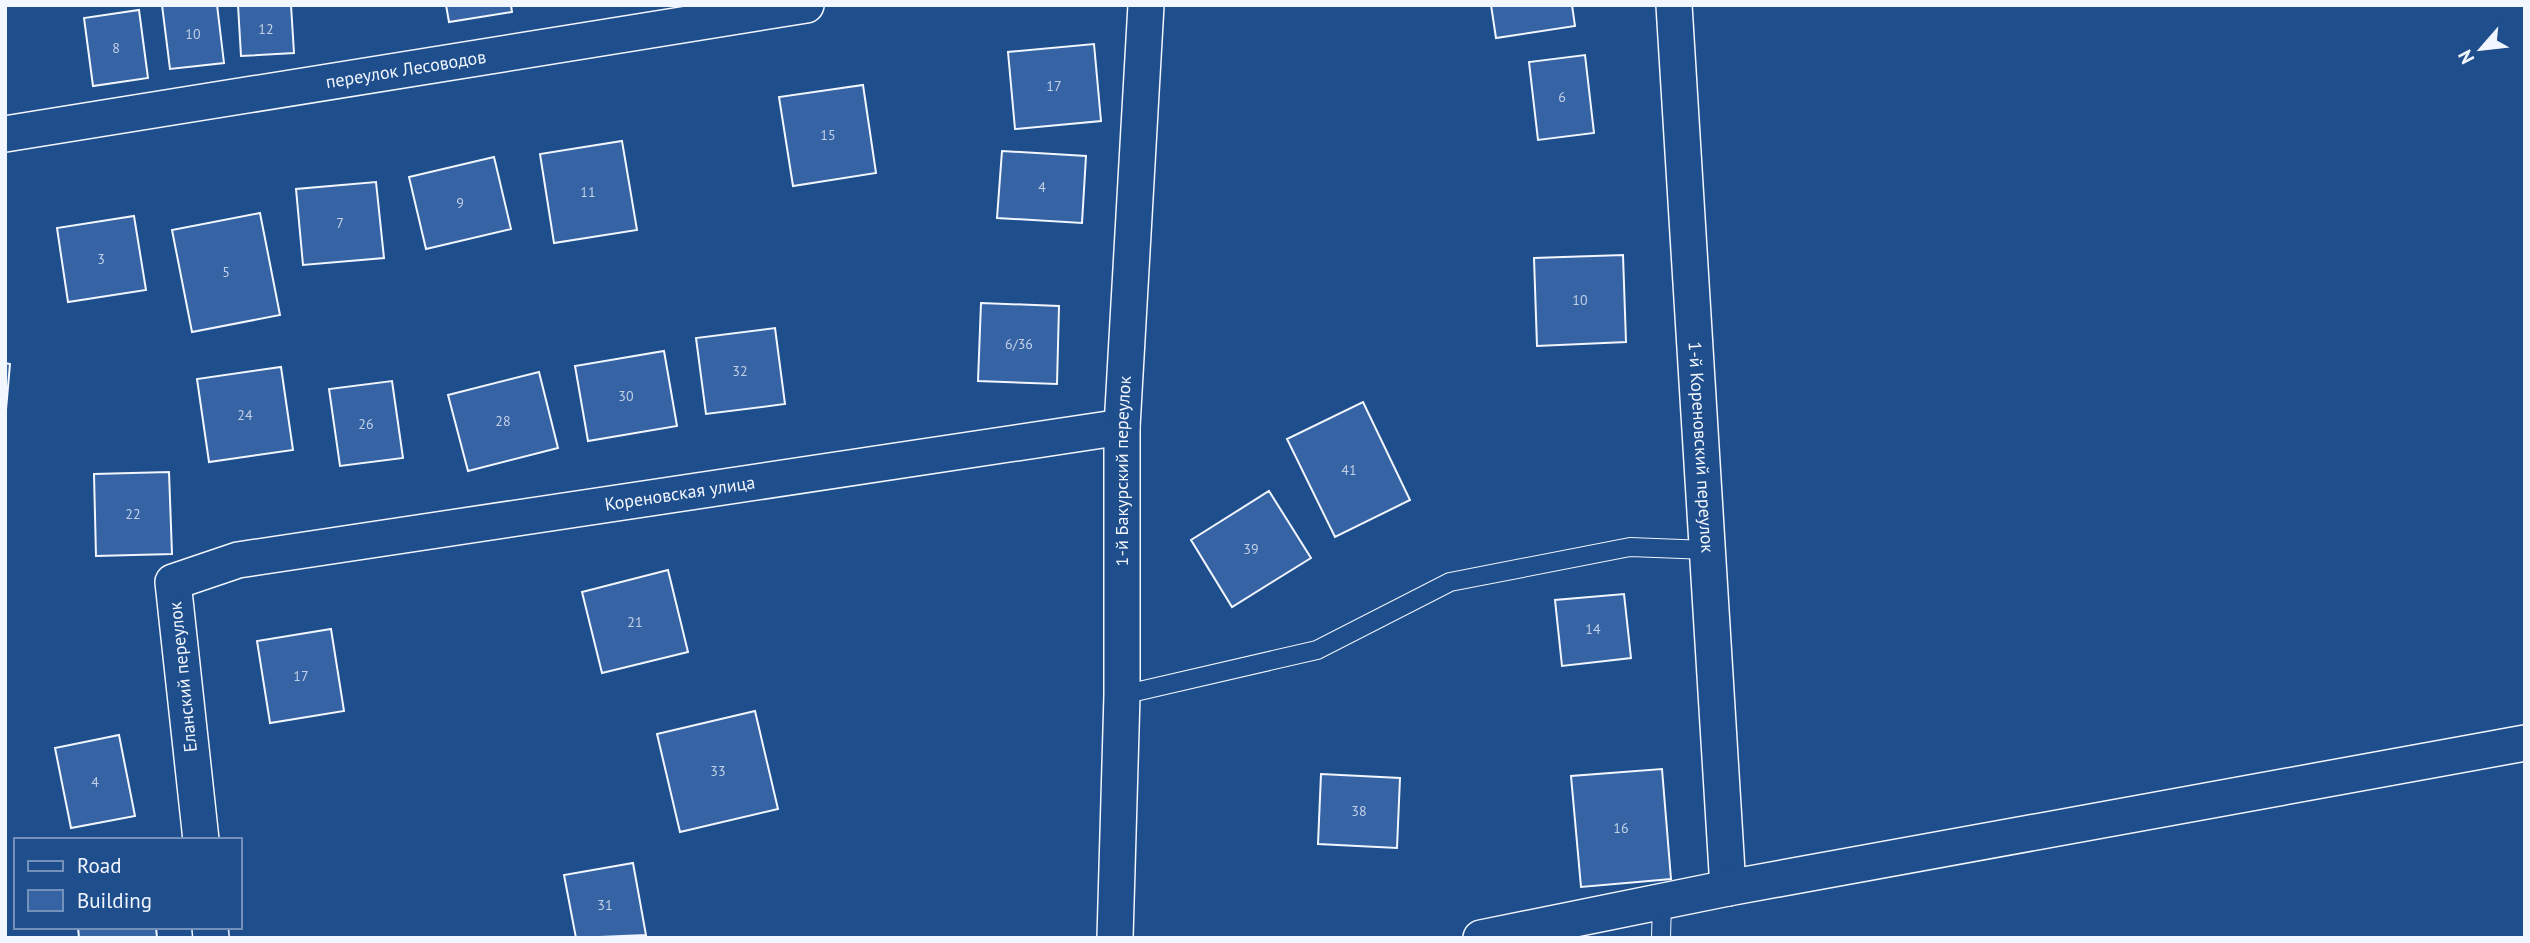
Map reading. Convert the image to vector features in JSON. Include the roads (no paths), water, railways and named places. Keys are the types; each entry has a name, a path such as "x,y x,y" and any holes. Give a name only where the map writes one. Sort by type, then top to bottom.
{"street":[{"name":"переулок Лесоводов","path":"5,134 806,5"},
{"name":"1-й Бакурский переулок","path":"1115,938 1122,695 1122,427 1146,5"},
{"name":"1-й Кореновский переулок","path":"1674,5 1728,888"},
{"name":"Кореновская улица","path":"238,560 1122,427"},
{"name":"Еланский переулок","path":"201,838 173,582 238,560"},
{"path":"1482,938 1728,888 2525,743"}],"lane":[{"path":"1122,695 1317,650 1450,583 1630,547 1707,550"},
{"path":"1661,938 1662,901"}]}
